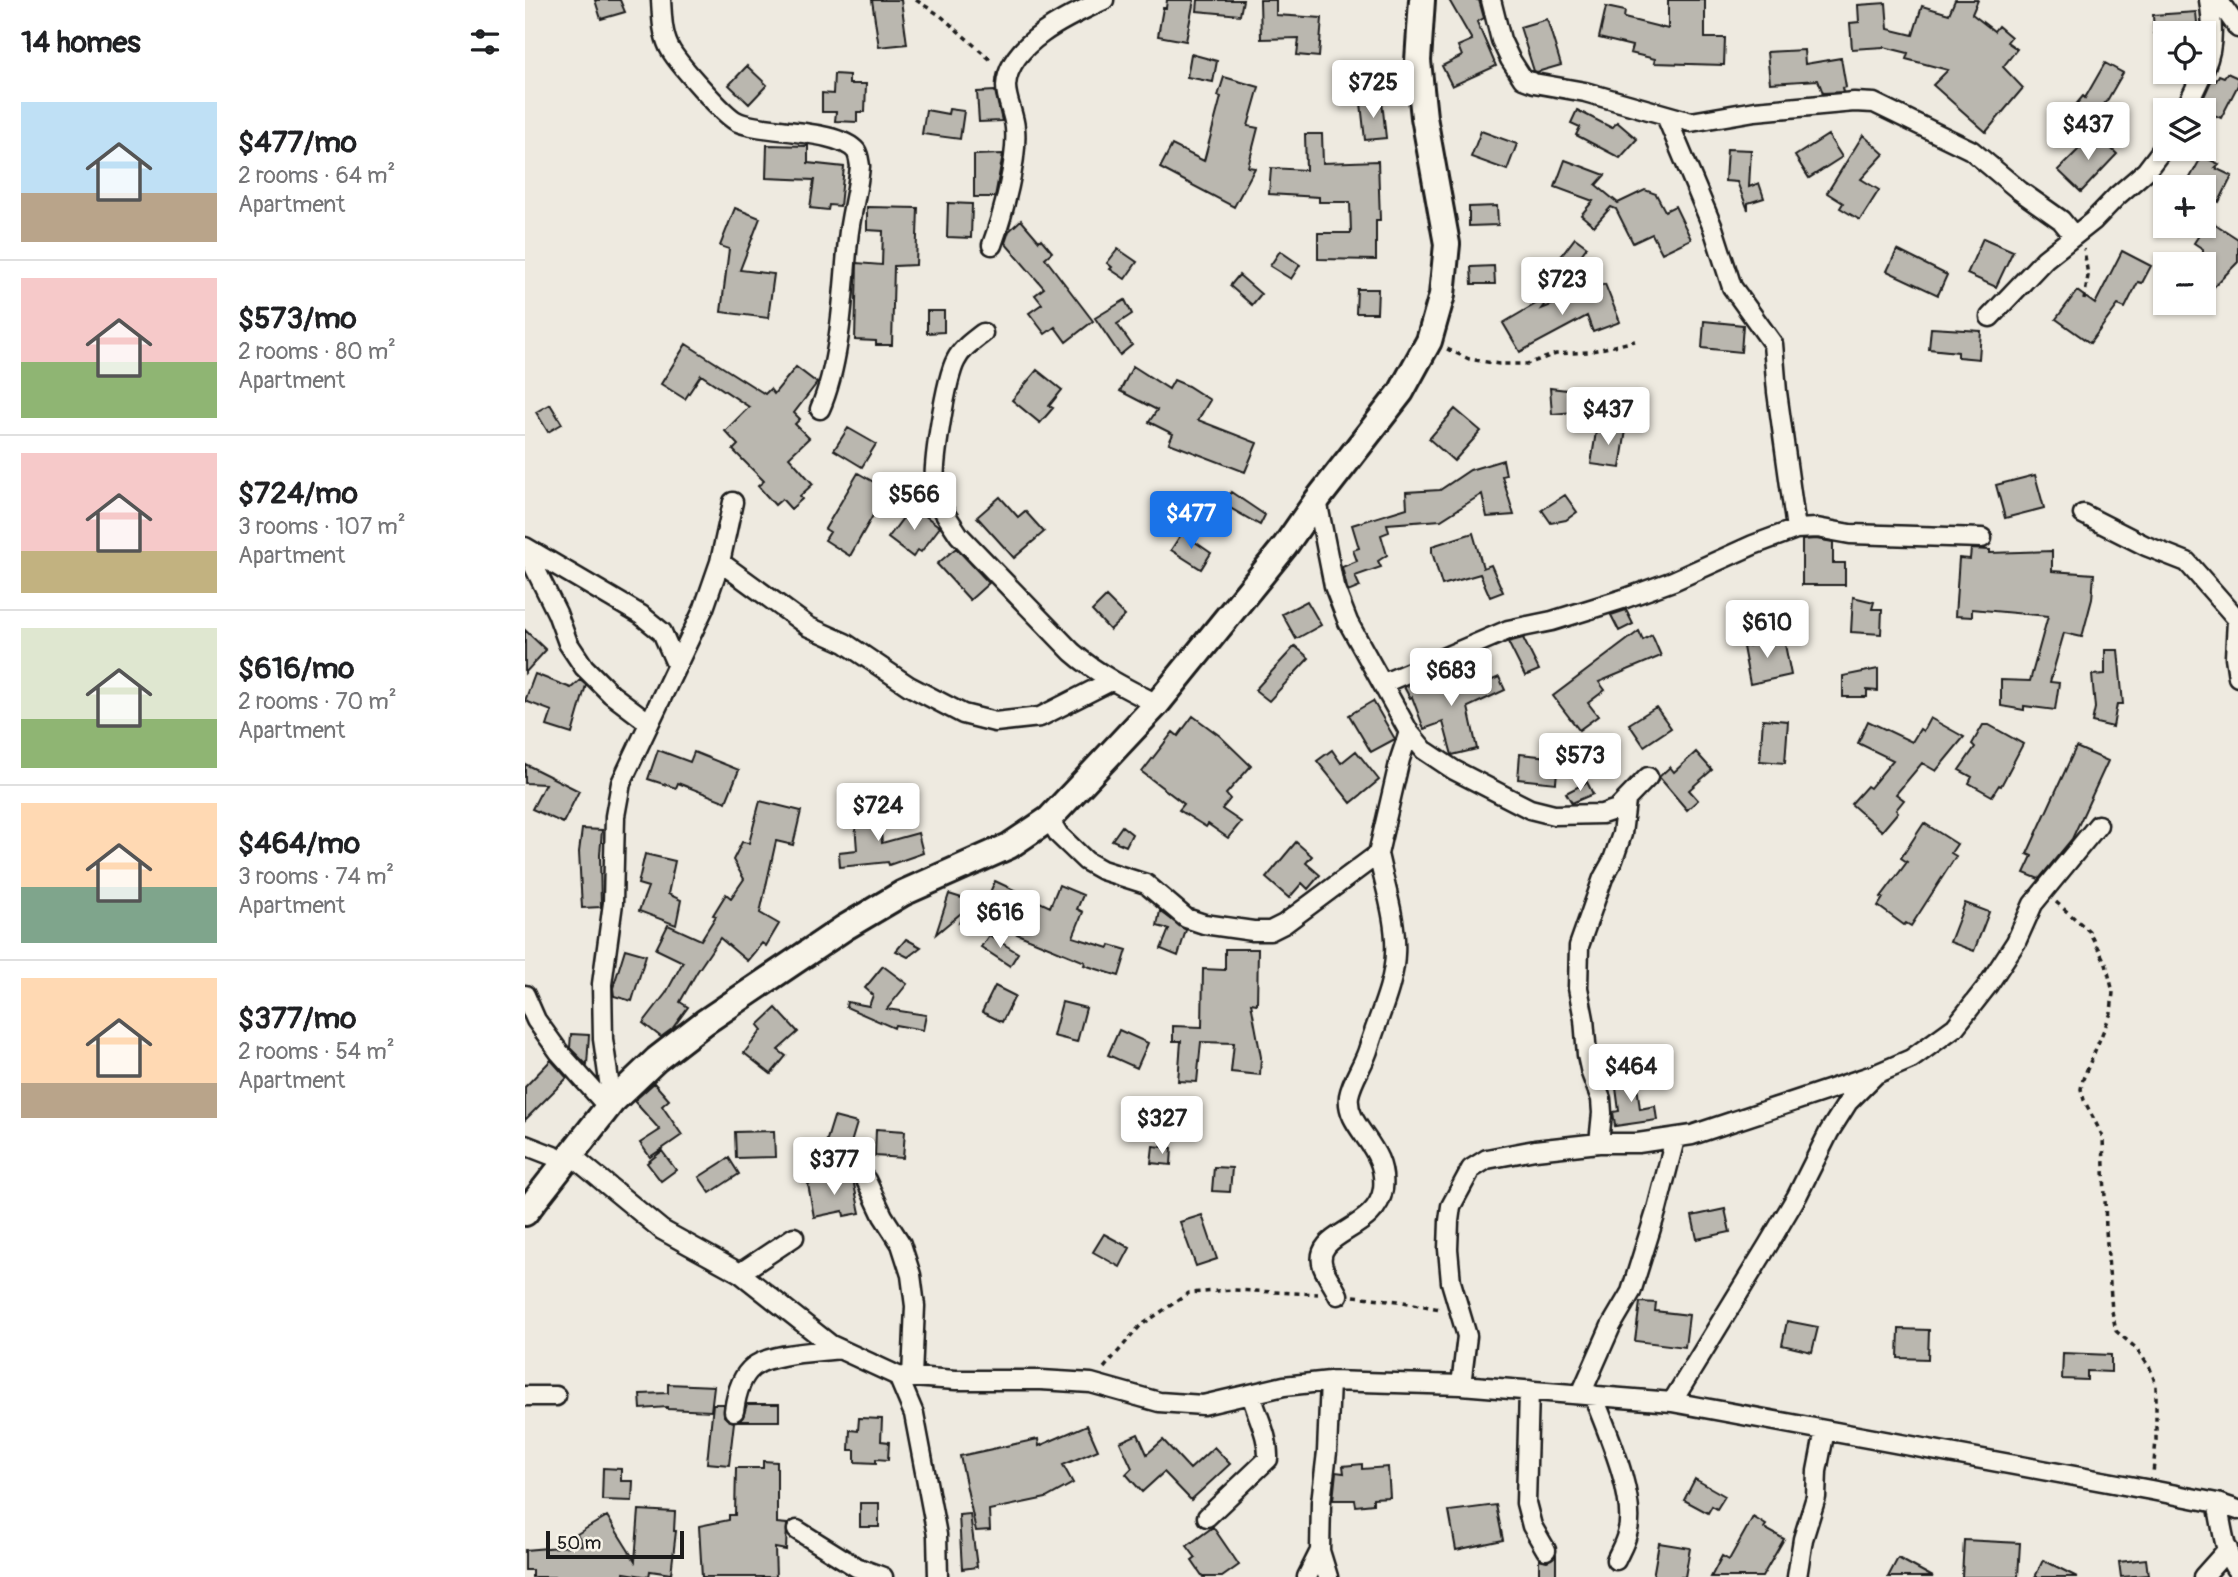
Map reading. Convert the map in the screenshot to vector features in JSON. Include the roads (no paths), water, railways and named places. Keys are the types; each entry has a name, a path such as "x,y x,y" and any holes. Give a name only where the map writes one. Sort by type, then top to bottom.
{"street":[{"path":"661,0 669,48 735,121 818,136 846,144 859,156 860,166 848,237 843,305 830,386 820,409"},
{"path":"992,245 1002,216 1015,144 1015,128 1006,89 1007,76 1016,60 1038,36 1062,19 1104,0"},
{"path":"525,1213 610,1104 657,1059 705,1022 844,928 903,893 1009,846 1049,819 1157,704 1285,546 1317,500 1401,392 1429,341 1443,295 1447,244 1424,117 1418,61 1422,0"},
{"path":"1491,0 1501,40 1523,79 1584,92 1691,122 1755,111 1854,102 1874,103 1971,150 2020,191 2061,220 2076,235"},
{"path":"2191,98 2210,56 2213,39 2209,0"},
{"path":"2218,0 2238,28"},
{"path":"1666,116 1704,203 1732,287 1773,344 1796,529"},
{"path":"1990,317 2045,260 2076,235 2154,161"},
{"path":"983,333 964,347 955,360 938,443 935,489 945,512 959,535 1072,652 1111,681 1157,704"},
{"path":"1317,500 1333,586 1348,622 1409,732 1424,750 1454,770 1530,809 1555,815 1602,814 1617,809 1648,777"},
{"path":"610,1104 603,1038 602,984 613,902 615,816 621,783 704,608 720,562 733,502"},
{"path":"2083,514 2146,546 2187,562 2238,620 2235,657 2238,677"},
{"path":"1384,683 1508,630 1552,621 1623,599 1796,529 1817,528 1850,534 1982,538"},
{"path":"525,548 641,615 662,632 676,664"},
{"path":"525,548 557,613 568,643 584,667 611,694 648,722"},
{"path":"720,562 809,627 845,643 909,686 963,714 995,722 1040,717 1111,681"},
{"path":"1338,1295 1322,1265 1325,1244 1369,1215 1380,1200 1383,1189 1381,1160 1355,1121 1349,1106 1349,1095 1366,1058 1389,985 1395,954 1389,899 1378,854 1399,759 1409,732"},
{"path":"1599,1143 1601,1099 1587,1055 1578,988 1579,946 1622,834 1626,801"},
{"path":"1049,819 1059,835 1086,861 1102,870 1146,884 1186,918 1204,924 1252,931 1270,931 1284,924 1378,854"},
{"path":"1461,1385 1467,1336 1451,1282 1449,1222 1451,1206 1471,1169 1487,1158 1535,1150 1675,1139 1876,1074 1911,1059 1955,1027 2009,953 2033,904 2098,825"},
{"path":"525,995 536,1020 559,1052 610,1104"},
{"path":"1672,1402 1768,1245 1835,1122 1848,1102 1876,1074"},
{"path":"1616,1560 1628,1532 1629,1511 1614,1447 1587,1395 1611,1326 1632,1292 1675,1139"},
{"path":"525,1146 569,1158 662,1230 740,1273 831,1345 905,1377 1091,1383 1159,1402 1192,1405 1203,1405 1284,1386 1330,1381 1461,1385 1672,1402 2151,1490 2217,1503 2238,1510"},
{"path":"866,1180 883,1216 901,1244 911,1275 915,1306 905,1377 937,1535 938,1577"},
{"path":"740,1273 795,1237"},
{"path":"734,1411 736,1394 754,1366 775,1358 840,1349"},
{"path":"1328,1577 1320,1550 1330,1381"},
{"path":"1529,1390 1526,1503 1532,1526 1546,1550"},
{"path":"1206,1517 1268,1459 1269,1447 1265,1431 1251,1394"},
{"path":"525,1396 556,1396"},
{"path":"1797,1577 1803,1539 1816,1497 1817,1471 1825,1430"},
{"path":"2217,1503 2228,1549 2238,1572"},
{"path":"797,1530 856,1567 883,1577"},
{"path":"2203,1577 2228,1549"},
{"path":"1307,1577 1320,1550"}]}
